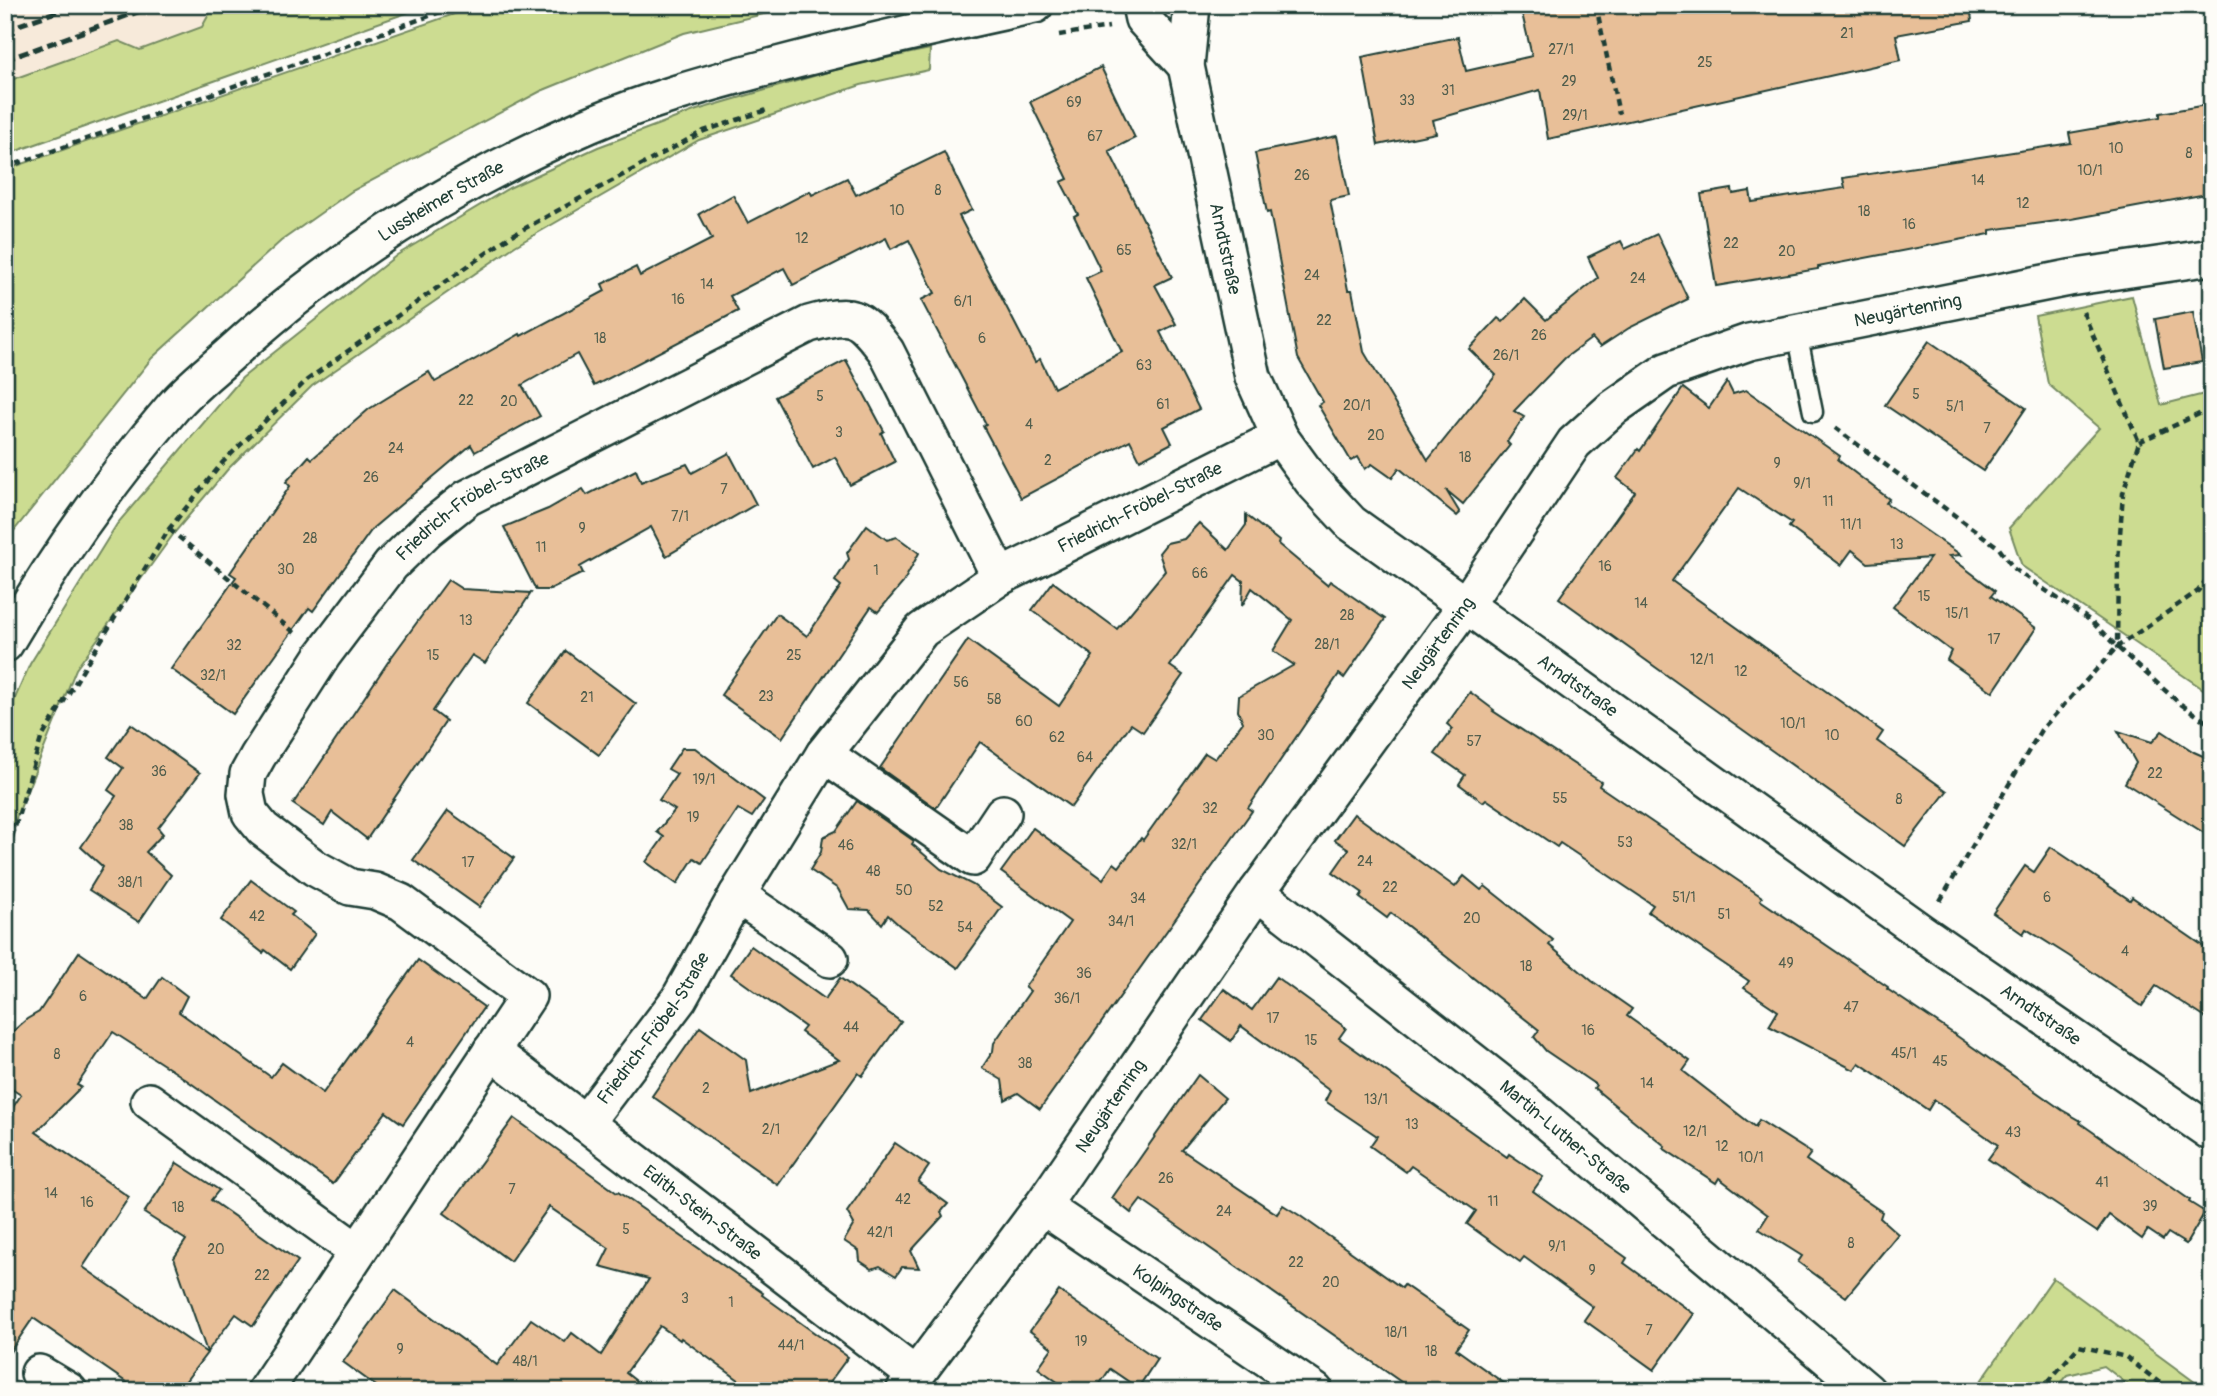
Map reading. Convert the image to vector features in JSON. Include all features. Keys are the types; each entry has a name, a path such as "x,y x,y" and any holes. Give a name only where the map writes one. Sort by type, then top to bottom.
{"street":[{"name":"Lussheimer Straße","path":"5,644 35,592 93,507 175,404 265,321 373,240 463,185 591,124 705,84 827,52 1035,5"},
{"path":"1140,5 1143,19 1186,66"},
{"name":"Arndtstraße","path":"1192,5 1186,66 1253,377 1280,437 1312,481 1351,523 1465,606 1922,932 2210,1127"},
{"name":"Neugärtenring","path":"909,1383 1042,1206 1257,892 1465,606 1574,443 1613,408 1666,371 1749,342 2069,278 2212,257"},
{"name":"Friedrich-Fröbel-Straße","path":"491,1051 528,996 401,902 375,891 351,887 316,868 263,829 250,813 246,793 248,774 323,655 391,565 428,529 467,498 809,324 836,317 855,317 870,330 886,351 1000,577"},
{"name":"Friedrich-Fröbel-Straße","path":"585,1123 679,999 737,895 824,754 922,631 1000,577 1280,437"},
{"path":"824,754 973,859 1003,813"},
{"name":"Martin-Luther-Straße","path":"1257,892 1516,1095 1867,1391"},
{"path":"737,895 830,959"},
{"path":"265,1391 491,1051"},
{"name":"Edith-Stein-Straße","path":"491,1051 909,1383"},
{"path":"149,1101 357,1251"},
{"name":"Kolpingstraße","path":"1042,1206 1315,1391"},
{"path":"39,1373 69,1391"}],"lane":[{"path":"1797,332 1813,412"}],"path":[{"path":"5,168 460,5"},
{"path":"1596,5 1619,114"},
{"path":"5,861 41,739 169,529 223,462 307,380 509,237 704,131 768,109"},
{"path":"2069,278 2139,442 2123,493 2118,562 2117,647"},
{"path":"2139,442 2212,408"},
{"path":"1813,412 1998,547 2014,569 2091,621 2178,702 2212,726"},
{"path":"169,529 323,655"},
{"path":"1922,932 2040,730 2117,647 2198,591 2212,572"},
{"path":"2040,1391 2079,1346 2126,1357 2170,1391"}],"shaded area":[{"path":"5,5 219,5 213,7 203,27 140,50 118,41 5,82"}],"green space":[{"path":"429,5 5,155 5,82 119,41 140,50 202,27 213,7"},
{"path":"480,5 801,5 684,33 541,91 352,191 281,241 152,358 5,542 5,170"},
{"path":"930,49 929,70 861,85 699,140 515,246 312,386 228,469 175,532 76,669 5,846 5,721 30,664 117,524 242,378 397,255 509,188 598,147 697,110 848,66"},
{"path":"2132,296 2161,405 2212,392 2212,684 2206,691 2022,566 2009,528 2099,428 2048,384 2035,316"},
{"path":"2053,1278 2207,1391 2136,1391 2104,1366 2068,1375 2054,1391 1974,1391"}],"building":[{"path":"1520,5 1970,5 1972,21 1896,35 1901,60 1548,139 1540,90 1433,120 1436,133 1378,145 1362,57 1458,37 1466,71 1532,56"},
{"path":"1101,67 1135,138 1109,151 1172,277 1155,285 1176,324 1160,332 1199,409 1164,427 1172,443 1140,460 1130,440 1021,498 983,426 986,424 921,300 935,293 909,240 891,249 886,238 793,285 784,268 730,296 738,311 594,386 577,354 522,385 540,416 475,452 471,445 373,528 313,611 309,608 233,714 171,669 236,577 230,573 290,486 286,482 309,456 312,459 369,409 429,372 435,382 520,334 521,336 605,291 602,284 636,267 640,276 712,239 699,214 733,195 748,223 810,191 812,195 847,178 856,195 944,152 972,210 959,216 1035,362 1040,359 1054,388 1122,352 1086,278 1101,271 1074,216 1078,214 1061,182 1068,179 1030,102"},
{"path":"2212,104 2212,193 2072,219 1990,230 1990,234 1818,269 1716,286 1701,194 1732,189 1733,194 1750,191 1752,202 1845,188 1843,178 2071,143 2069,133 2160,117 2160,113"},
{"path":"1337,136 1349,196 1330,200 1364,352 1428,460 1496,375 1469,349 1498,318 1503,322 1525,299 1546,320 1598,278 1588,257 1621,241 1625,249 1657,234 1688,299 1629,328 1600,347 1592,338 1565,358 1514,411 1524,417 1507,442 1510,445 1463,504 1446,490 1460,513 1457,516 1399,468 1392,478 1372,464 1365,469 1358,457 1351,461 1318,405 1323,402 1298,358 1270,212 1267,213 1255,153"},
{"path":"2193,312 2202,362 2164,368 2155,319"},
{"path":"1929,341 2026,408 1983,471 1885,405"},
{"path":"846,360 884,431 881,433 895,462 850,485 835,457 813,469 775,397"},
{"path":"1727,382 1733,394 1746,390 1840,456 1838,460 1889,499 1886,503 1961,555 1949,556 1995,591 1991,596 2036,628 1993,692 1947,660 1951,651 1893,607 1930,558 1868,563 1852,550 1841,565 1789,527 1792,523 1739,488 1672,581 1883,732 1877,741 1947,791 1905,846 1559,598 1635,492 1617,478 1638,449 1640,451 1683,388 1709,408"},
{"path":"729,453 756,504 666,556 651,527 580,567 583,573 548,590 536,590 504,527 548,509 583,489 587,495 636,470 641,482 687,464 692,473"},
{"path":"1246,515 1327,585 1330,581 1385,619 1344,678 1339,674 1248,808 1252,811 1040,1109 1018,1093 1005,1100 1002,1080 982,1068 993,1051 994,1043 1030,991 1025,987 1070,922 1001,872 1033,828 1103,879 1114,863 1119,867 1141,838 1143,840 1205,753 1215,759 1243,722 1238,711 1239,696 1294,665 1273,651 1292,620 1252,588 1242,606 1243,581 1235,575 1170,666 1183,675 1143,732 1131,724 1071,807 980,742 936,808 880,768 968,640 1059,706 1093,656 1032,610 1053,582 1117,629 1165,571 1159,553 1167,543 1184,539 1199,523 1228,550 1246,525"},
{"path":"867,525 887,540 897,537 919,553 903,583 878,612 871,607 782,738 721,695 777,614 807,636 841,586 835,581 849,559 847,553"},
{"path":"448,580 462,589 531,593 485,663 472,655 433,711 446,721 367,839 332,812 324,825 293,804 390,659"},
{"path":"566,651 636,704 599,755 528,703"},
{"path":"1470,692 1493,711 1601,782 1599,786 1762,897 1760,900 2081,1121 2080,1123 2190,1200 2189,1202 2205,1212 2186,1244 2168,1233 2163,1240 2148,1230 2142,1239 2109,1215 2097,1232 1988,1159 1998,1145 1934,1100 1928,1110 1859,1063 1854,1070 1769,1026 1778,1011 1744,988 1749,981 1648,912 1653,905 1560,843 1557,847 1486,799 1483,802 1459,784 1465,775 1435,754 1453,729 1447,724"},
{"path":"131,724 200,773 158,828 163,834 146,852 171,875 139,922 89,890 103,867 81,847 116,796 108,790 123,768 108,757"},
{"path":"2118,731 2152,742 2162,731 2194,752 2212,760 2212,838 2125,783 2136,763"},
{"path":"682,748 695,748 764,800 752,817 738,809 702,863 694,858 677,884 646,862 664,837 657,832 675,810 659,800 677,774 668,769"},
{"path":"857,801 914,841 912,844 941,869 973,885 1002,907 958,968 888,915 882,924 869,910 849,909 838,889 810,870 821,852 823,837 836,831"},
{"path":"448,811 514,858 479,907 413,860"},
{"path":"1354,814 1455,887 1464,876 1481,890 1485,886 1553,940 1549,945 1592,981 1632,1009 1627,1016 1690,1061 1683,1071 1755,1127 1759,1120 1811,1153 1806,1160 1882,1212 1880,1218 1898,1234 1846,1297 1798,1262 1802,1256 1759,1229 1768,1215 1719,1178 1716,1183 1663,1148 1665,1146 1594,1088 1596,1085 1546,1051 1534,1037 1539,1030 1391,913 1387,918 1360,898 1363,893 1333,872 1349,849 1335,840"},
{"path":"2051,847 2130,900 2132,897 2212,952 2212,1022 2156,986 2142,1006 2026,929 2023,934 1993,913 2025,866 2034,872"},
{"path":"251,880 294,912 291,915 315,934 290,969 265,950 263,953 221,920"},
{"path":"751,946 825,999 840,978 901,1022 862,1076 858,1073 778,1185 652,1096 700,1027 746,1060 751,1094 839,1060 801,1032 805,1027 731,974"},
{"path":"79,952 147,999 162,977 187,996 179,1012 271,1077 282,1063 323,1093 418,960 484,1007 403,1124 386,1112 333,1184 178,1074 113,1032 77,1085 81,1087 36,1132 129,1197 83,1267 207,1353 178,1391 139,1391 33,1318 5,1359 5,1111 9,1113 21,1095 5,1085 5,1038 39,1012"},
{"path":"1276,977 1346,1028 1339,1038 1507,1157 1509,1154 1543,1177 1533,1191 1627,1258 1624,1263 1694,1314 1654,1370 1584,1320 1593,1307 1524,1257 1520,1262 1467,1224 1476,1211 1411,1166 1406,1172 1370,1146 1377,1136 1325,1101 1330,1091 1241,1026 1231,1041 1202,1020 1224,989 1252,1010"},
{"path":"1198,1075 1225,1098 1182,1150 1277,1214 1283,1205 1299,1215 1402,1288 1404,1285 1469,1330 1456,1349 1515,1391 1414,1391 1141,1200 1131,1213 1112,1198"},
{"path":"514,1118 617,1193 763,1293 762,1295 848,1357 823,1391 754,1391 660,1326 626,1373 649,1391 383,1391 343,1362 395,1290 497,1365 531,1319 565,1342 572,1333 601,1355 649,1279 600,1266 609,1248 549,1207 510,1261 444,1213"},
{"path":"895,1143 929,1166 918,1182 948,1204 941,1212 943,1216 911,1251 919,1268 902,1267 896,1276 880,1266 872,1269 860,1261 859,1251 844,1241 854,1224 847,1212"},
{"path":"177,1163 219,1190 211,1200 298,1261 253,1326 236,1314 207,1352 174,1258 186,1240 144,1213"},
{"path":"1059,1291 1157,1359 1138,1388 1110,1369 1095,1391 1070,1391 1038,1368 1052,1348 1030,1331"}],"railway":[{"path":"5,30 75,5"},
{"path":"5,60 157,5"}]}
